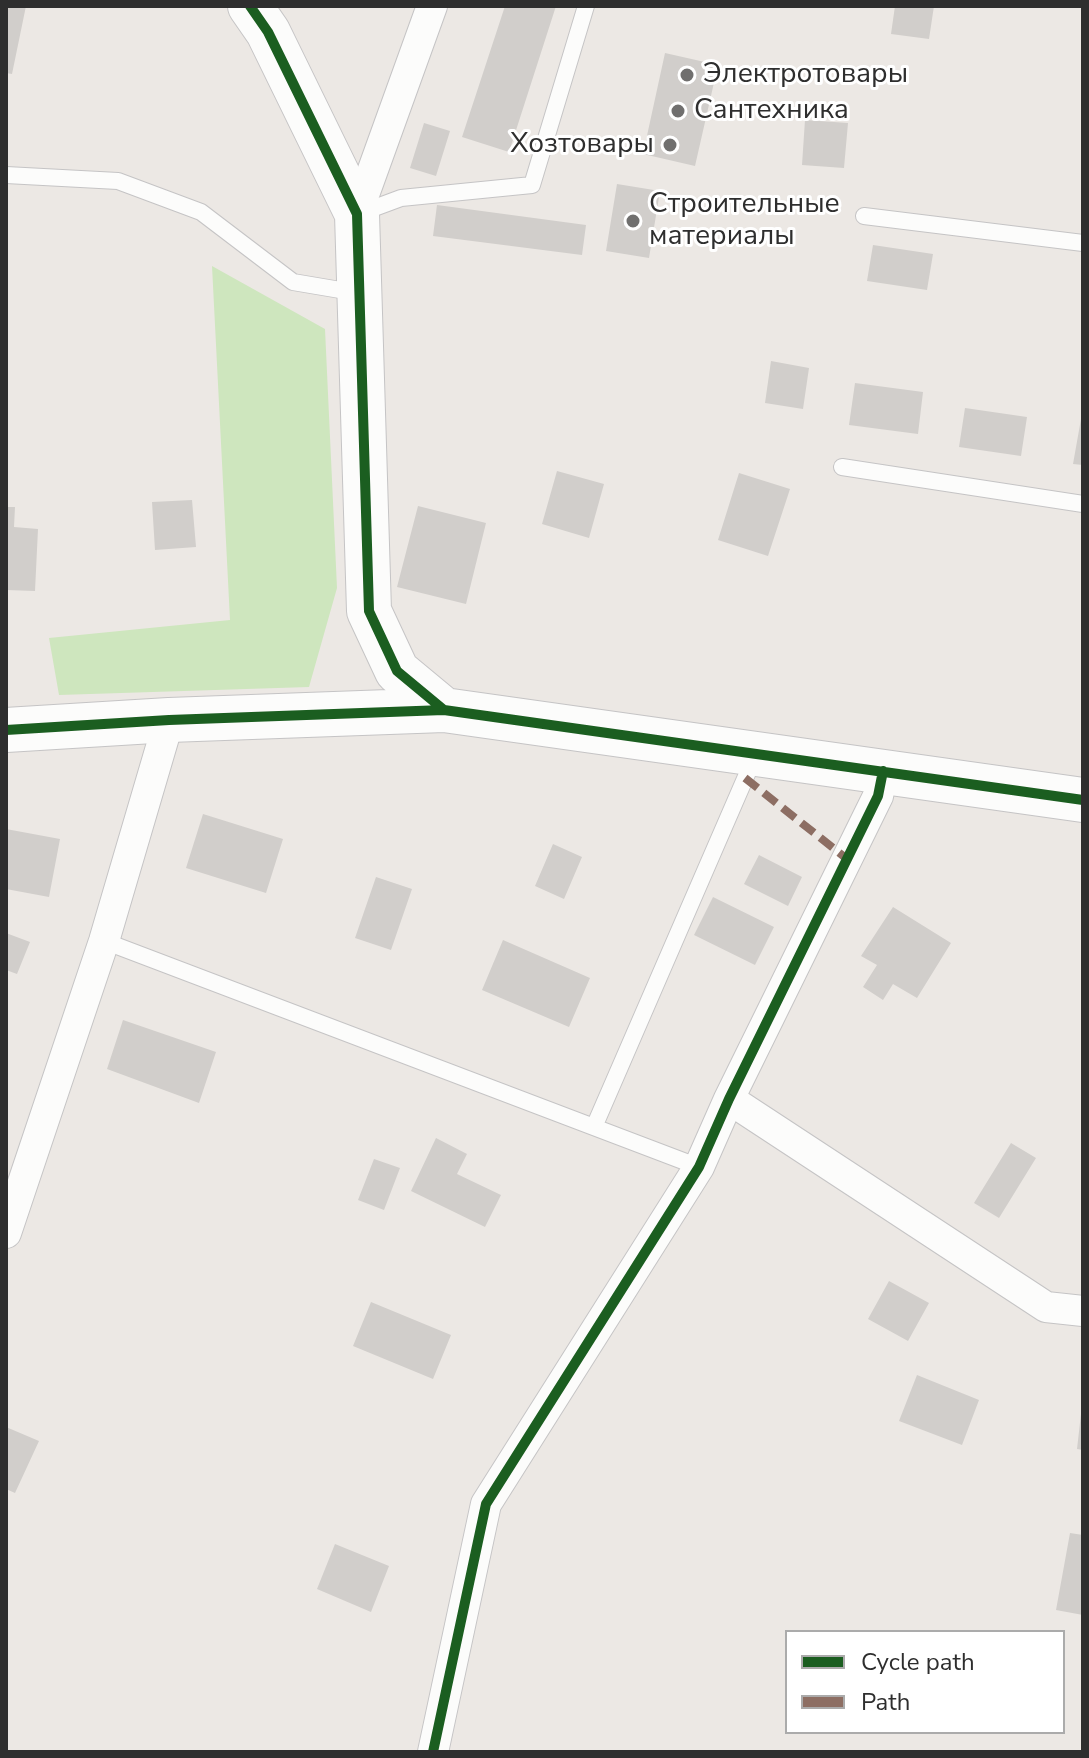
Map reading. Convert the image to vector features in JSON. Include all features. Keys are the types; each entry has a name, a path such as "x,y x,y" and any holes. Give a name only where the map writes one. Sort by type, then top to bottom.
{"street":[{"path":"250,6 268,32 357,214"},
{"path":"432,6 357,214 369,611 397,671 444,710"},
{"path":"6,730 169,720 444,710 1083,800"},
{"path":"6,1233 104,941 169,720"},
{"path":"433,1752 486,1504 699,1167 729,1099 878,796 883,771"},
{"path":"729,1099 1046,1307 1083,1311"}],"lane":[{"path":"357,214 401,198 532,185 586,6"},
{"path":"6,175 118,181 201,212 293,282 360,293"},
{"path":"864,216 1083,243"},
{"path":"842,467 1083,504"},
{"path":"594,1127 756,754"},
{"path":"104,941 699,1167"}],"green space":[{"path":"212,266 325,329 337,588 309,687 59,695 49,638 230,620"}],"building":[{"path":"6,6 26,6 12,74 6,73"},
{"path":"505,6 556,6 509,152 462,137"},
{"path":"895,6 934,6 929,39 891,34"},
{"path":"665,53 718,65 695,166 643,154"},
{"path":"805,120 848,123 844,168 802,165"},
{"path":"424,123 450,131 436,176 410,168"},
{"name":"Строительные материалы","path":"617,184 660,191 649,258 606,251"},
{"path":"437,205 586,225 582,255 433,236"},
{"path":"873,245 933,254 927,290 867,281"},
{"path":"771,361 809,368 803,409 765,403"},
{"path":"855,383 923,392 918,434 849,425"},
{"path":"965,408 1027,417 1021,456 959,447"},
{"path":"1083,419 1083,465 1073,464"},
{"path":"557,471 604,484 589,538 542,524"},
{"path":"739,473 790,489 768,556 718,540"},
{"path":"192,500 196,547 155,550 152,502"},
{"path":"418,506 486,523 466,604 397,587"},
{"path":"6,507 15,507 14,527 38,529 35,591 6,590"},
{"path":"203,814 283,839 266,893 186,868"},
{"path":"6,829 60,839 49,897 6,889"},
{"path":"553,844 582,857 564,899 535,886"},
{"path":"759,855 802,877 788,906 744,884"},
{"path":"376,877 412,889 391,950 355,938"},
{"path":"713,897 774,927 755,965 694,935"},
{"path":"893,907 951,943 917,998 893,984 883,1000 863,987 877,965 861,956"},
{"path":"6,933 30,942 17,974 6,970"},
{"path":"503,940 590,978 569,1027 482,990"},
{"path":"123,1020 216,1052 199,1103 107,1069"},
{"path":"436,1138 467,1154 457,1174 501,1195 485,1227 411,1191"},
{"path":"1011,1143 1036,1158 999,1218 974,1203"},
{"path":"374,1159 400,1168 384,1210 358,1200"},
{"path":"889,1281 929,1303 908,1341 868,1319"},
{"path":"371,1302 451,1335 433,1379 353,1346"},
{"path":"917,1375 979,1400 962,1445 899,1421"},
{"path":"1083,1414 1083,1450 1077,1449"},
{"path":"6,1427 39,1441 15,1493 6,1489"},
{"path":"1070,1533 1083,1535 1083,1615 1056,1610"},
{"path":"335,1544 389,1566 371,1612 317,1589"}],"marked path":[{"path":"745,778 847,859"}],"cycle path":[{"path":"250,6 268,32 357,214 369,611 397,671 444,710"},
{"path":"6,730 169,720 444,710 1083,800"},
{"path":"433,1752 486,1504 699,1167 729,1099 878,796 883,771"}],"place":[{"name":"Электротовары","path":"687,75"},
{"name":"Сантехника","path":"678,111"},
{"name":"Хозтовары","path":"670,145"},
{"name":"Строительные материалы","path":"633,221"}]}
